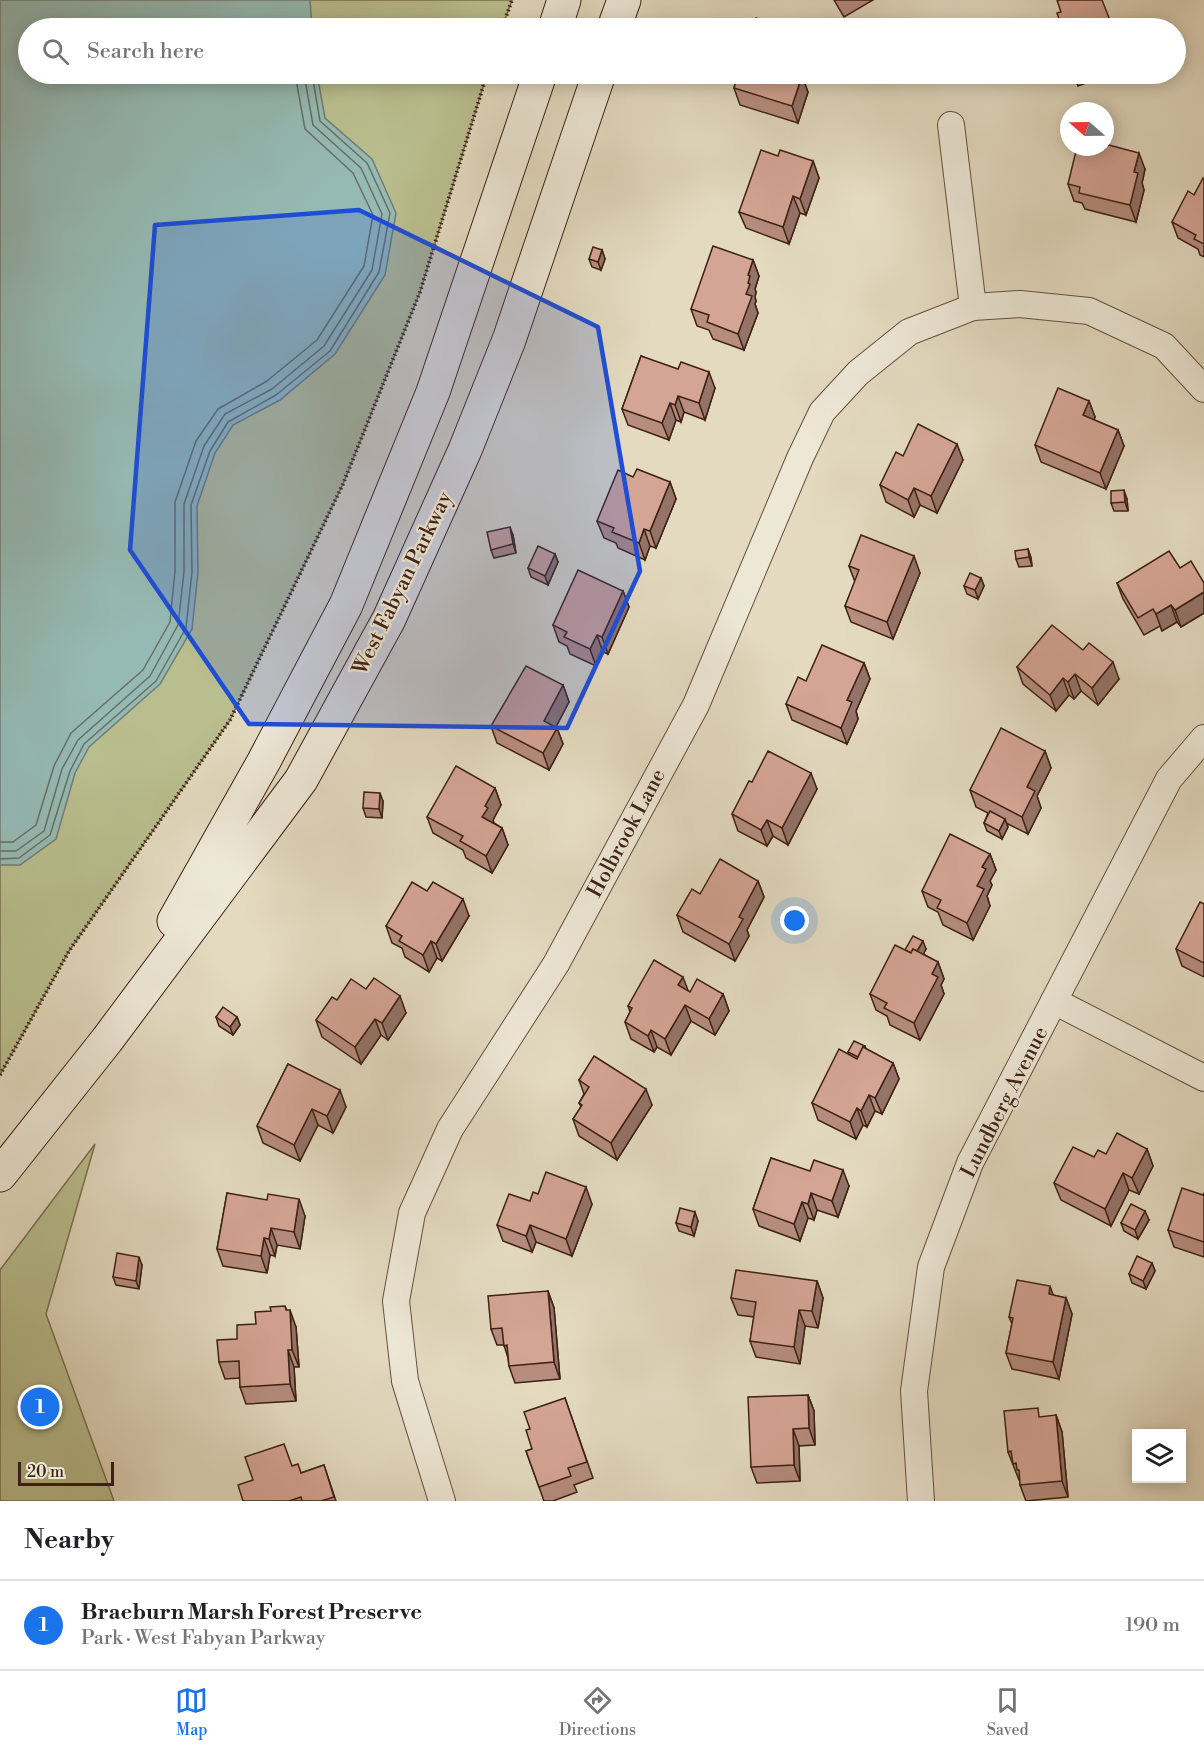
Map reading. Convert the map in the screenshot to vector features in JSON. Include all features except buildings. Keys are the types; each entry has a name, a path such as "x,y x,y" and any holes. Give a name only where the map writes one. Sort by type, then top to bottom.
{"main road":[{"path":"558,18 564,0"},
{"path":"618,18 624,0"},
{"name":"West Fabyan Parkway","path":"106,1040 259,771 346,605 433,392 537,84"},
{"name":"West Fabyan Parkway","path":"0,1175 106,1040 301,780 389,619 465,450 509,340 596,84"}],"street":[{"path":"951,125 973,306"},
{"name":"Holbrook Lane","path":"442,1501 405,1381 396,1300 412,1213 450,1129 556,964 696,705 822,412 858,374 909,332 973,306 1020,304 1089,311 1164,346 1204,389"},
{"name":"Lundberg Avenue","path":"921,1501 914,1391 931,1267 970,1163 1169,779 1204,738"},
{"path":"1054,1001 1204,1078"}],"path":[{"path":"506,18 512,0"},
{"path":"0,1076 69,951 235,710 343,484 420,292 484,84"}],"highlighted area":[{"path":"359,210 598,327 640,571 567,728 249,724 130,550 155,225"}],"green space":[{"path":"0,0 512,0 506,18 18,18 18,84 484,84 420,292 343,484 230,720 69,951 0,1075"},
{"path":"95,1144 46,1314 114,1501 0,1501 0,1270"}],"water":[{"path":"0,0 310,0 311,18 18,18 18,84 319,84 325,118 372,159 396,213 385,275 335,354 280,400 233,425 215,453 197,506 198,572 192,629 160,684 89,747 75,773 56,839 20,865 0,865"}],"place":[{"name":"Braeburn Marsh Forest Preserve","path":"40,1407"}]}
